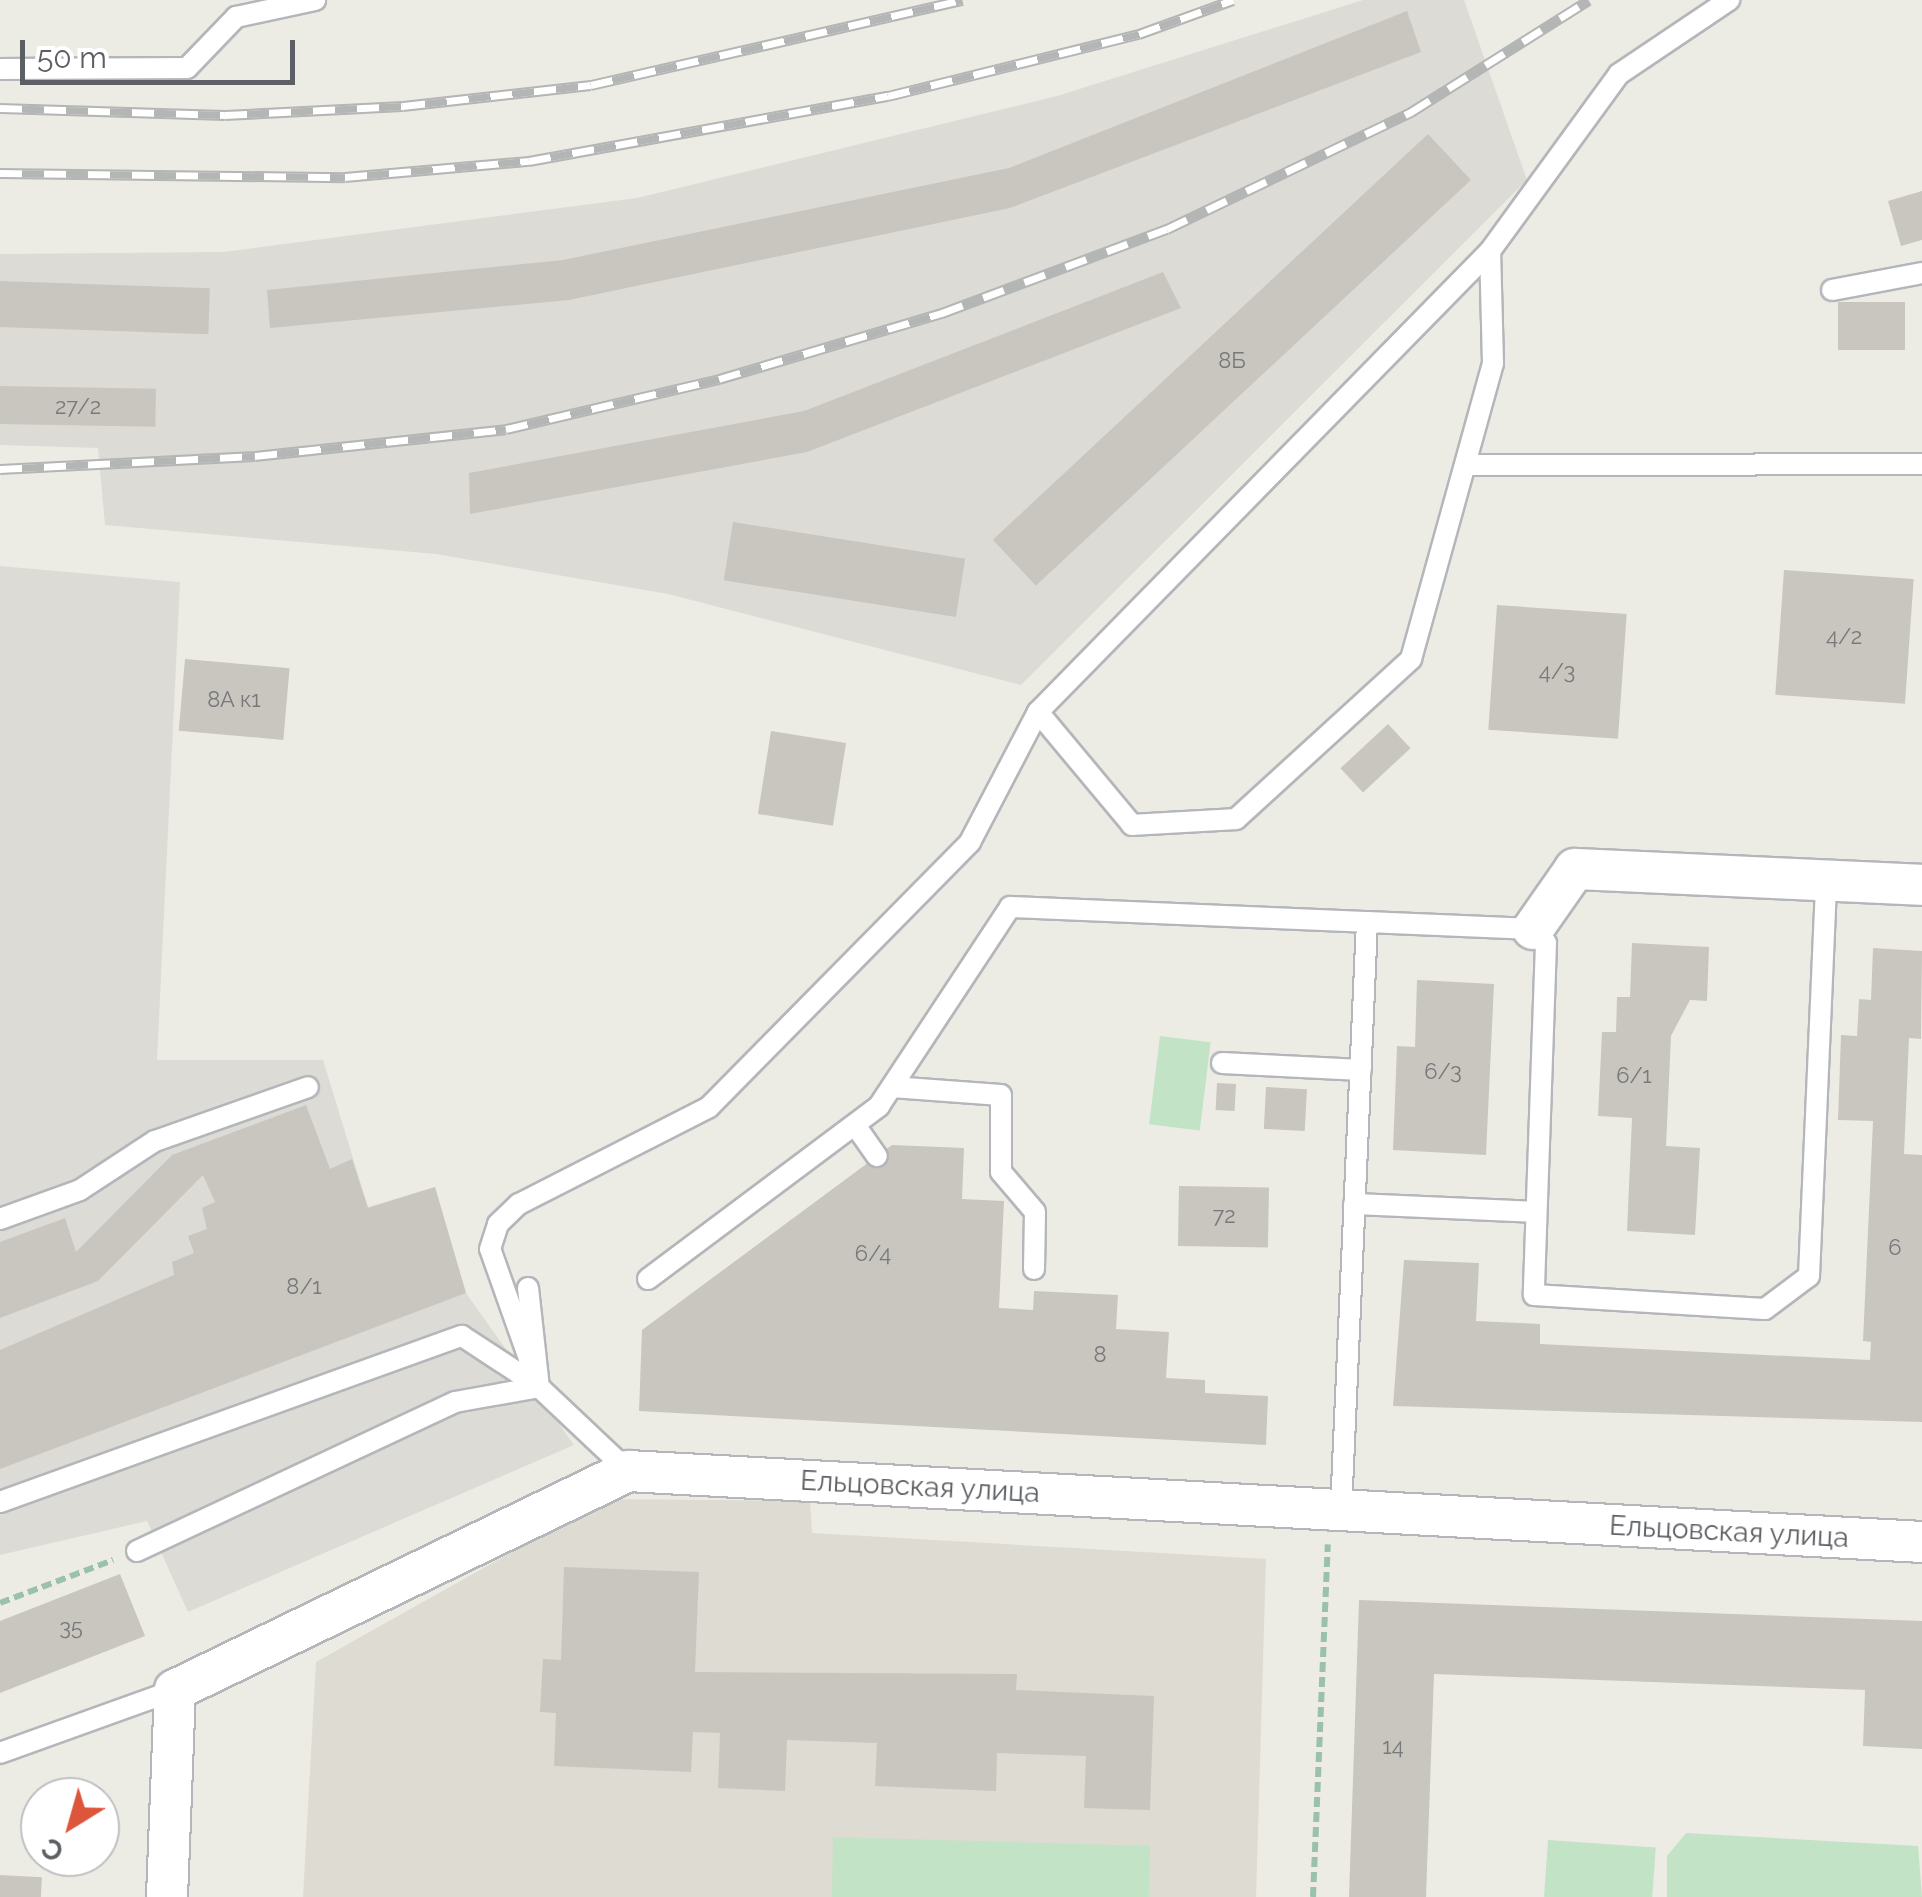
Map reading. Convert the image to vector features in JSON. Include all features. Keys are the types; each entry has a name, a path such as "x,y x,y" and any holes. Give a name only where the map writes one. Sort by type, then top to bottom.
{"street":[{"path":"1533,929 1575,869 1922,884"},
{"name":"Ельцовская улица","path":"175,1690 628,1471 1922,1542"},
{"path":"167,1897 175,1690"}],"lane":[{"path":"0,69 186,68 236,17 315,0"},
{"path":"539,1386 490,1248 498,1224 518,1204 709,1107 970,842 1038,712 1490,251 1619,74 1730,0"},
{"path":"1038,712 1132,824 1236,819 1411,660 1470,465 1493,363 1490,251"},
{"path":"1832,290 1922,272"},
{"path":"1470,465 1922,464"},
{"path":"648,1279 854,1125 892,1088 1010,907 1533,929 1546,943 1530,1288 1543,1299 1765,1309 1803,1286 1826,880"},
{"path":"1335,1510 1367,922"},
{"path":"1222,1063 1360,1070"},
{"path":"0,1219 80,1190 155,1141 308,1087"},
{"path":"892,1088 1000,1095 1001,1172 1035,1212 1034,1269"},
{"path":"854,1125 877,1156"},
{"path":"1354,1204 1534,1212"},
{"path":"528,1288 539,1386"},
{"path":"0,1502 462,1336 539,1386 628,1471"},
{"path":"138,1551 455,1402 539,1386"},
{"path":"0,1753 175,1690"}],"path":[{"path":"1313,1897 1335,1510"},
{"path":"0,1603 138,1551"}],"shaded area":[{"path":"1363,0 1464,0 1527,180 1021,685 668,594 436,554 105,525 98,448 0,445 0,254 223,252 637,198 1057,96"},
{"path":"0,566 180,582 157,1060 323,1060 368,1207 435,1187 466,1293 574,1445 188,1612 147,1521 0,1555"},
{"path":"607,1499 810,1501 812,1533 1266,1559 1256,1897 303,1897 316,1662"}],"green space":[{"path":"1160,1036 1211,1042 1200,1131 1149,1124"},
{"path":"1686,1833 1918,1846 1922,1897 1667,1897 1667,1856"},
{"path":"833,1837 1150,1846 1149,1897 832,1897"},
{"path":"1548,1840 1656,1848 1652,1897 1544,1897"}],"building":[{"path":"1407,11 1421,52 1010,208 569,300 270,328 267,290 563,260 1009,168"},
{"path":"1428,134 1471,180 1036,586 993,540"},
{"path":"1922,191 1922,240 1901,246 1888,201"},
{"path":"1163,272 1181,308 807,452 470,514 469,473 804,411"},
{"path":"0,281 210,288 208,334 0,327"},
{"path":"1838,302 1905,302 1905,350 1838,350"},
{"path":"0,386 156,389 155,427 0,424"},
{"path":"733,522 965,559 956,617 724,580"},
{"path":"1784,570 1914,579 1905,704 1775,695"},
{"path":"1497,605 1627,614 1618,739 1488,730"},
{"path":"185,659 290,668 283,740 179,731"},
{"path":"1388,724 1411,748 1363,792 1340,768"},
{"path":"771,731 846,743 833,826 758,814"},
{"path":"1632,943 1709,947 1707,1001 1690,1000 1671,1036 1666,1146 1700,1148 1695,1235 1627,1231 1632,1118 1598,1116 1602,1032 1616,1032 1617,997 1630,997"},
{"path":"1873,948 1922,951 1921,1039 1909,1038 1904,1154 1922,1155 1922,1422 1393,1406 1404,1260 1479,1263 1476,1321 1540,1324 1540,1344 1870,1360 1871,1342 1863,1341 1873,1121 1838,1120 1841,1035 1857,1036 1859,999 1871,1000"},
{"path":"1417,980 1494,984 1486,1155 1393,1150 1397,1046 1415,1047"},
{"path":"1217,1083 1236,1084 1235,1111 1216,1110"},
{"path":"1266,1087 1307,1089 1305,1131 1264,1129"},
{"path":"306,1105 330,1169 352,1159 368,1208 435,1187 466,1293 0,1469 0,1350 174,1275 172,1262 194,1253 188,1236 207,1229 202,1208 215,1202 203,1175 98,1281 0,1318 0,1242 65,1218 76,1252 172,1155"},
{"path":"892,1145 964,1148 962,1199 1004,1201 999,1308 1033,1310 1034,1291 1118,1295 1116,1329 1169,1332 1166,1378 1205,1380 1205,1393 1268,1396 1266,1445 639,1411 642,1330"},
{"path":"1179,1186 1269,1188 1268,1248 1178,1246"},
{"path":"564,1567 699,1572 695,1672 1017,1674 1016,1690 1154,1696 1150,1810 1084,1808 1086,1756 997,1753 996,1791 875,1786 877,1743 787,1740 785,1791 718,1788 720,1733 693,1732 691,1772 554,1766 556,1713 540,1712 543,1659 561,1660"},
{"path":"120,1574 145,1636 0,1693 0,1621"},
{"path":"1359,1600 1922,1621 1922,1749 1863,1746 1865,1690 1434,1674 1426,1897 1349,1897"},
{"path":"0,1875 42,1877 41,1897 0,1897"}],"railway":[{"path":"0,108 225,115 403,106 591,85 962,0"},
{"path":"0,173 345,177 529,161 888,96 1139,34 1233,0"},
{"path":"0,469 255,456 506,429 719,379 942,313 1167,229 1411,112 1589,0"}]}
